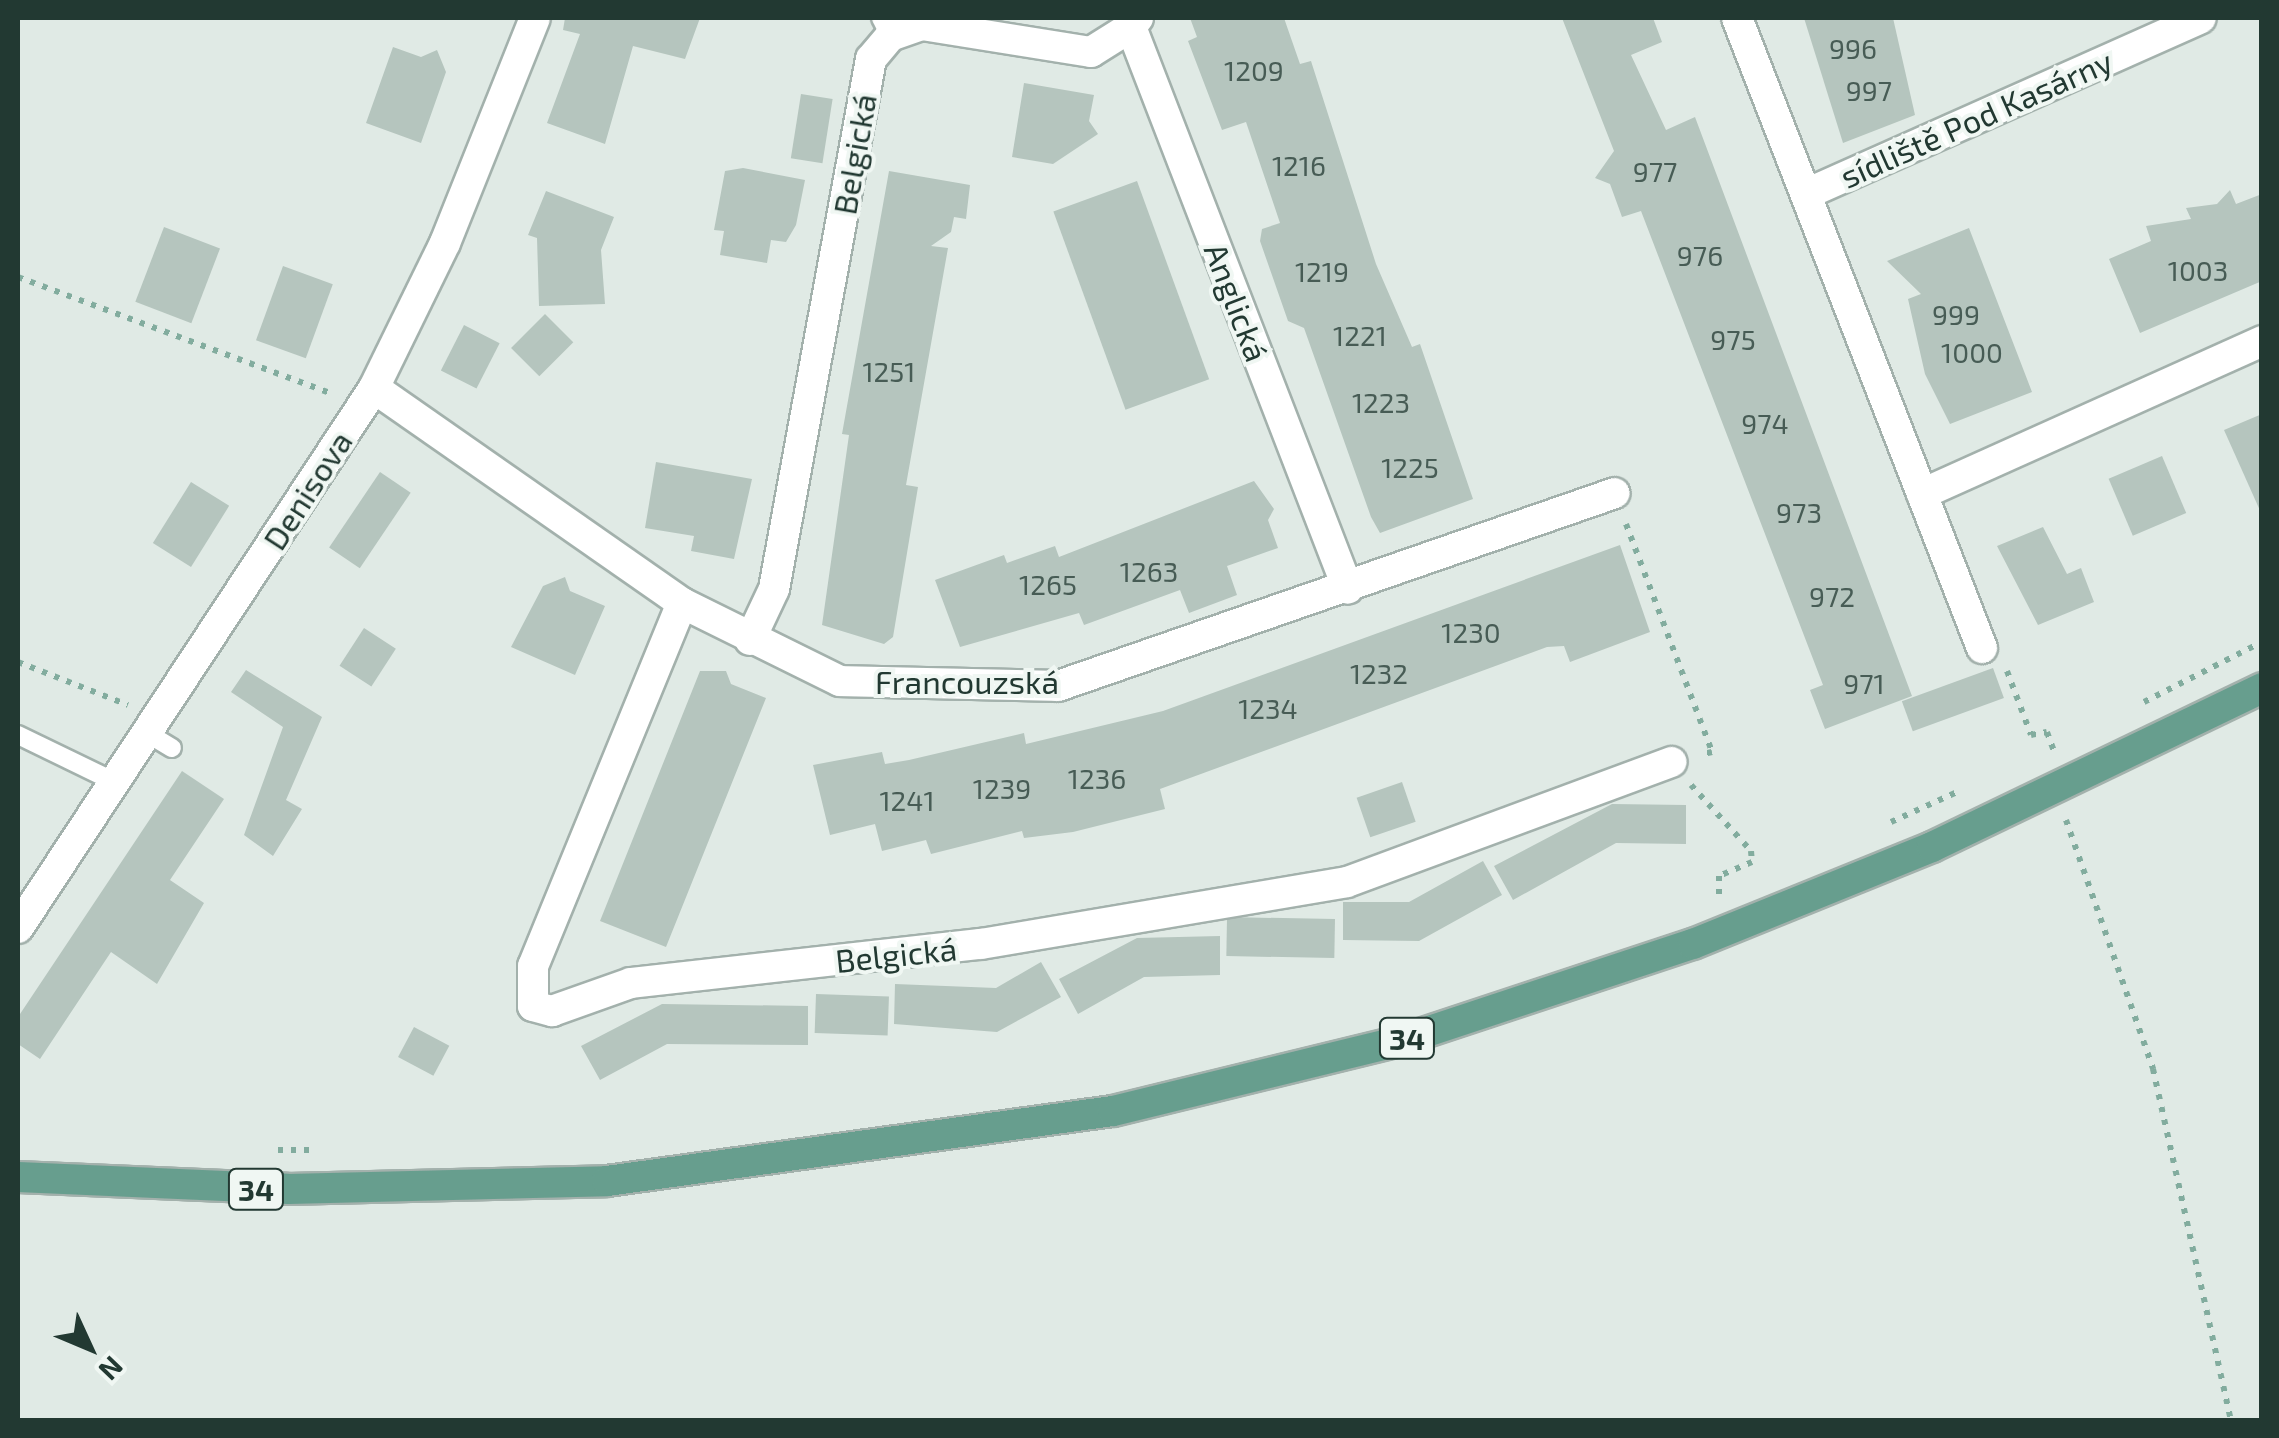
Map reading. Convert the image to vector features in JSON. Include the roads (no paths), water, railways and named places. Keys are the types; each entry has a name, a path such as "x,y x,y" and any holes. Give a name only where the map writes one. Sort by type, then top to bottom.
{"main road":[{"name":"34","path":"18,1178 288,1189 607,1181 1112,1111 1396,1042 1692,944 1932,847 2262,688"}],"street":[{"name":"Denisova","path":"18,928 115,782 159,732 368,397 445,243 535,18"},
{"name":"sídliště Pod Kasárny","path":"1737,18 1982,648"},
{"name":"sídliště Pod Kasárny","path":"1806,194 2202,18"},
{"name":"Belgická","path":"750,640 774,589 872,59 885,27 922,25 1091,52 1135,22"},
{"name":"Anglická","path":"1135,22 1348,589"},
{"path":"1922,494 2262,340"},
{"name":"Francouzská","path":"368,397 682,603 750,640 840,681 1058,686 1348,589 1615,493"},
{"name":"Belgická","path":"682,603 533,966 533,1006 552,1011 631,982 981,944 1347,882 1672,762"}],"lane":[{"path":"18,735 115,782"}]}
